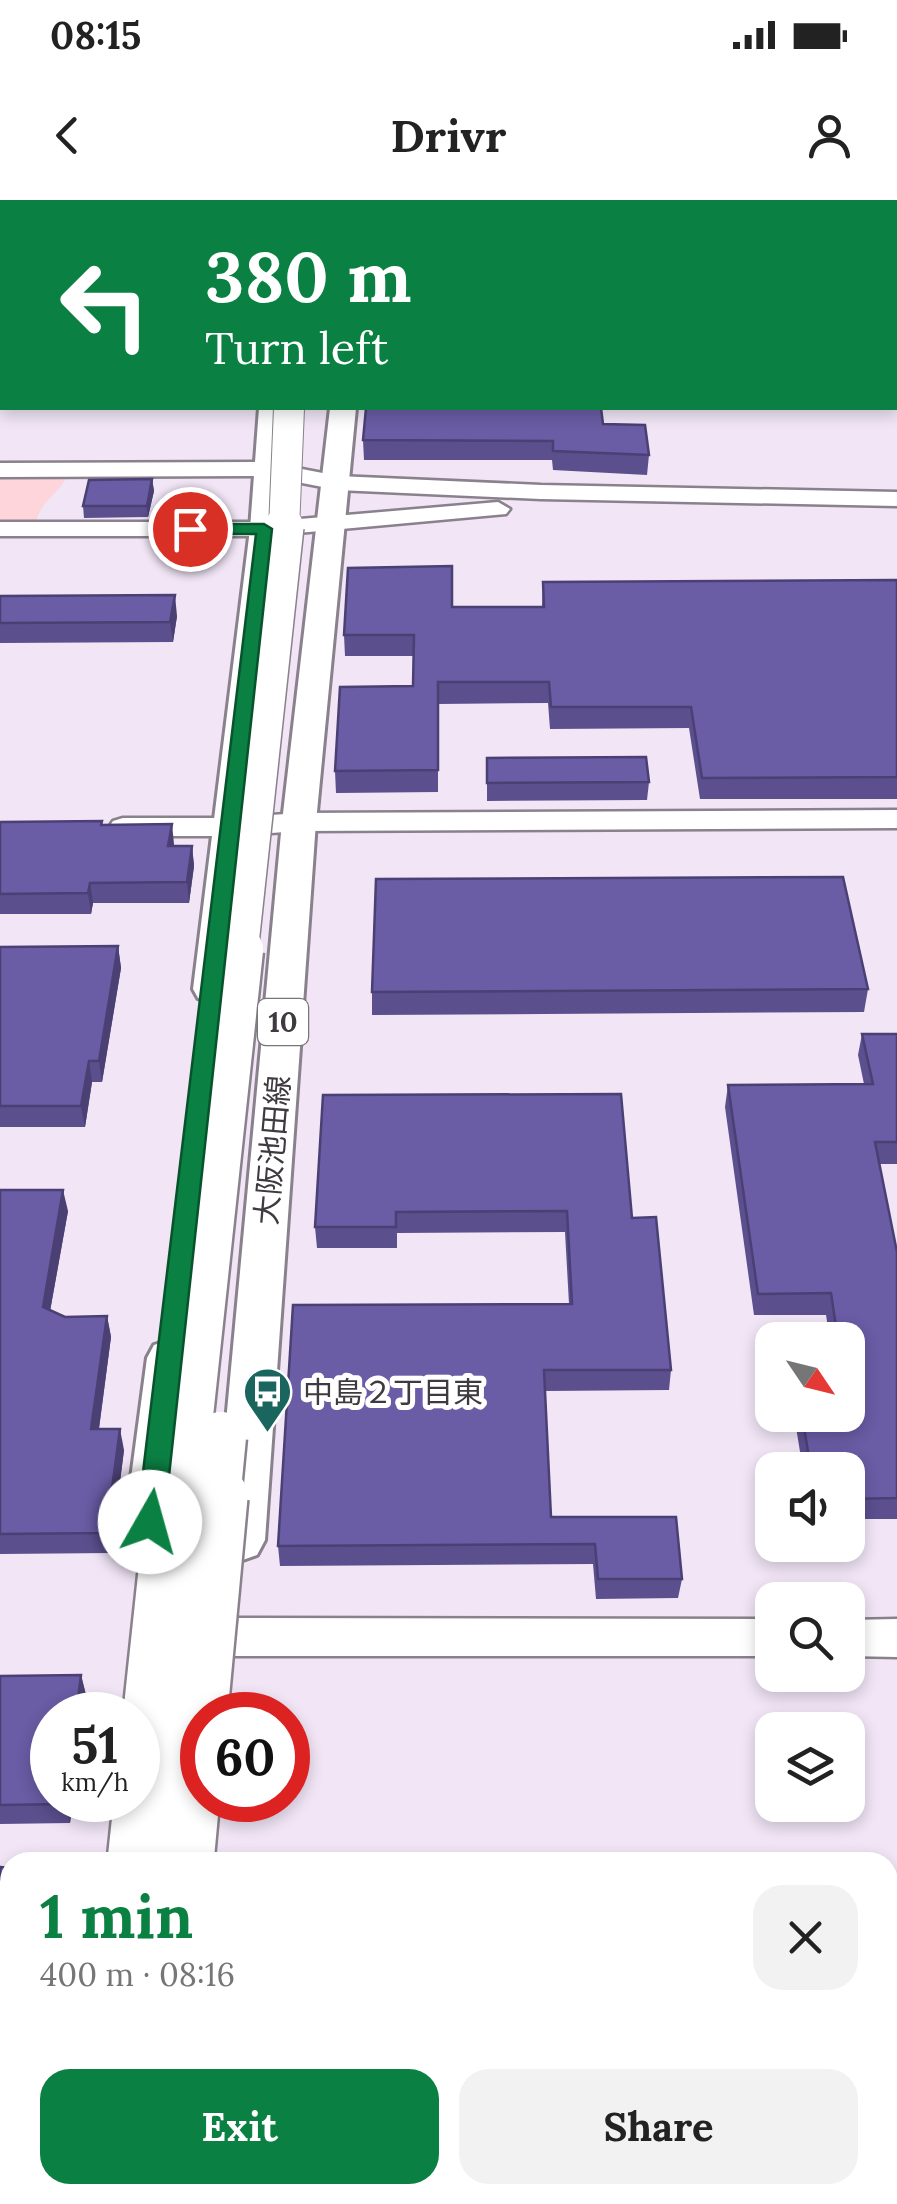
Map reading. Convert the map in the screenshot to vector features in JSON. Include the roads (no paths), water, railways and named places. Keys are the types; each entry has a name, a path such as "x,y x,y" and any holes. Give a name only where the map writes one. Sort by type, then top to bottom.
{"highway":[{"path":"141,1852 285,519 274,442 298,410"},
{"path":"182,1852 308,496 323,410"}],"main road":[{"path":"131,1692 274,442 272,410"},
{"name":"大阪池田線","path":"228,1692 299,822 336,503 343,410"},
{"path":"113,1852 116,1822"},
{"path":"215,1852 217,1822"}],"street":[{"path":"0,470 274,442 275,482 290,492 336,503 539,505 897,499"},
{"path":"787,500 897,485"},
{"path":"0,529 264,529 336,503 541,492 787,500 897,510"},
{"path":"96,828 231,828 299,822 897,818"},
{"path":"137,1638 755,1638"},
{"path":"865,1638 897,1638"}],"place":[{"name":"中島２丁目東","path":"268,1434"}]}
